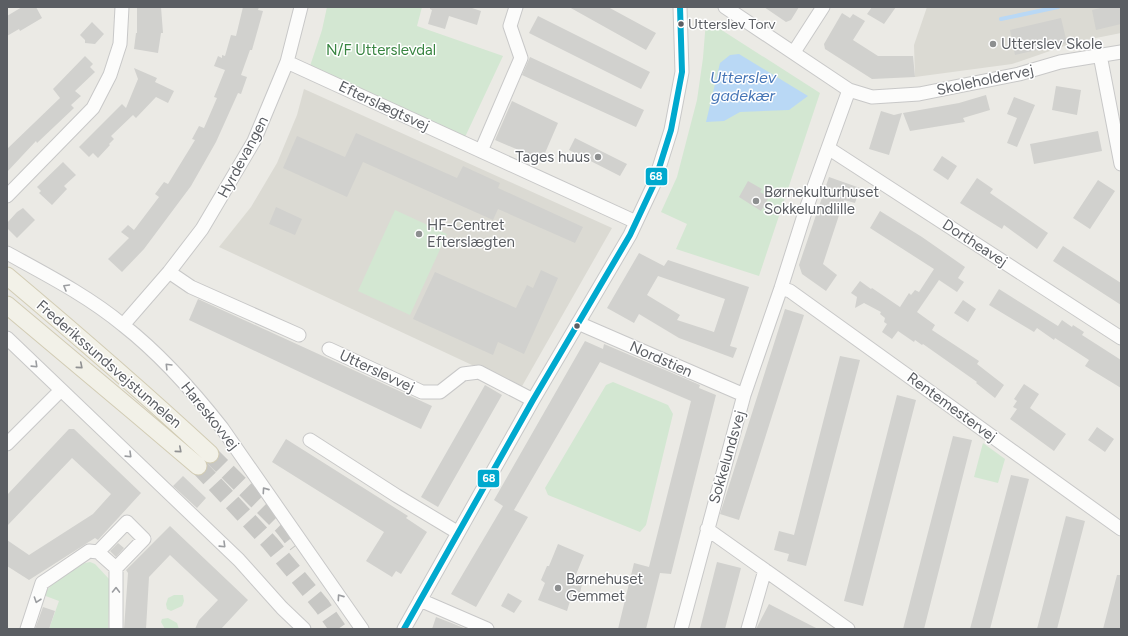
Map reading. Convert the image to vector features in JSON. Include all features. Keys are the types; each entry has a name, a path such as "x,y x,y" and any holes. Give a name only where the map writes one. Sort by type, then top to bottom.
{"main road":[{"name":"Frederikssundsvejstunnelen","path":"7,276 137,387 210,454"},
{"name":"Frederikssundsvejstunnelen","path":"7,305 198,466"}],"street":[{"path":"7,196 93,108 110,75 120,44 122,7"},
{"name":"Hyrdevangen","path":"123,325 169,272 202,229 254,141 287,62 301,7"},
{"path":"481,150 521,58 510,26 516,7"},
{"path":"404,629 457,532 636,222 654,184 671,130 682,72 680,7"},
{"path":"725,7 849,90 806,209 781,288"},
{"path":"794,52 822,7"},
{"name":"Skoleholdervej","path":"849,90 872,97 918,94 1019,74 1060,62 1121,52"},
{"path":"1100,55 1121,164"},
{"name":"Efterslægtsvej","path":"287,62 636,222"},
{"name":"Dortheavej","path":"828,148 1121,338"},
{"name":"Hareskovvej","path":"7,253 81,295 123,325 163,361 197,396 222,428 362,629"},
{"path":"169,272 191,287 299,335"},
{"name":"Sokkelundsvej","path":"681,629 744,395 781,288"},
{"name":"Rentemestervej","path":"781,288 790,291 1121,529"},
{"name":"Nordstien","path":"578,323 744,395"},
{"path":"7,338 239,560 282,608 304,629"},
{"name":"Utterslevvej","path":"329,349 422,392 440,392 463,374 478,372 533,400"},
{"path":"7,444 61,390"},
{"path":"310,440 397,496 457,532"},
{"path":"98,552 127,522 144,539 116,568 116,629"},
{"path":"707,529 848,629"},
{"path":"27,629 42,583 89,551 98,552 116,568"},
{"path":"748,629 764,570"},
{"path":"420,600 487,629"}],"shaded area":[{"name":"Utterslev Skole","path":"927,7 1121,7 1121,33 1076,42 1012,64 915,77 914,45"},
{"name":"HF-Centret Efterslægten","path":"304,89 612,228 521,388 219,247 251,207 277,163 297,115"}],"green space":[{"name":"N/F Utterslevdal","path":"327,7 422,7 417,26 503,56 465,137 310,66 322,30"},
{"path":"706,20 820,93 759,276 676,249 687,224 661,212 677,177 697,100 703,58"},
{"path":"395,210 447,234 410,315 358,291"},
{"path":"613,382 668,405 673,414 646,525 640,532 548,495 545,488 606,385"},
{"path":"983,443 1005,459 998,483 974,477"},
{"path":"90,562 95,564 110,580 108,629 49,629 59,601 43,595 62,577 85,563"},
{"path":"174,595 183,595 184,601 182,606 171,611 167,609 166,604 168,598"},
{"path":"168,618 177,623 179,629 165,629 161,622 162,619"}],"water":[{"name":"Utterslev gadekær","path":"739,54 808,96 789,110 740,112 724,121 706,122 720,63 730,55"}],"building":[{"path":"22,7 36,7 42,18 20,31 19,29 7,36 7,16"},
{"path":"137,7 161,7 163,33 161,33 158,53 134,49 137,33"},
{"path":"243,7 259,7 258,10 263,11 252,50 250,50 241,75 247,77 241,94 238,93 216,142 191,186 144,249 122,272 108,259 129,238 121,232 128,225 134,230 159,197 155,194 164,182 168,184 195,140 192,139 199,126 204,128 217,98 214,97 225,70 214,66 218,56 222,58 222,55 225,56 231,35 236,36"},
{"path":"430,7 469,7 481,11 477,25 449,16 445,29 428,24 432,10"},
{"path":"569,7 608,7 656,33 646,50"},
{"path":"764,7 799,7 791,20 786,22"},
{"path":"872,7 896,7 884,24 867,14"},
{"path":"1105,7 1121,7 1121,24 1096,30 1092,10"},
{"path":"842,13 850,18 853,14 865,21 853,40 878,56 913,56 915,77 872,79 825,49 824,44"},
{"path":"538,16 650,72 641,89 529,33"},
{"path":"1061,18 1067,43 1015,55 1010,30"},
{"path":"92,22 104,34 95,44 85,43 85,40 80,35"},
{"path":"85,56 93,64 90,67 95,72 75,91 81,96 71,105 74,108 37,143 36,141 7,172 7,149 60,98 53,89"},
{"path":"530,57 644,110 636,127 522,75"},
{"path":"134,68 157,78 155,82 174,91 168,103 156,97 136,118 133,115 111,136 114,139 98,158 93,153 89,157 79,147 122,104 126,108 138,79"},
{"path":"1056,86 1081,90 1077,115 1052,110"},
{"path":"986,95 990,110 963,118 965,122 910,131 903,113 959,103"},
{"path":"1014,97 1035,105 1017,147 1007,143 1017,118 1007,114"},
{"path":"512,101 558,123 542,160 495,140"},
{"path":"881,111 894,115 902,113 889,155 869,149"},
{"path":"1098,131 1102,151 1034,164 1030,144"},
{"path":"356,133 457,178 463,166 500,183 498,188 583,227 575,243 498,209 493,220 363,162 347,197 283,168 297,136 345,157"},
{"name":"Tages huus","path":"575,138 627,164 620,176 569,150"},
{"path":"942,156 957,166 948,180 933,170"},
{"path":"63,162 76,175 64,186 67,189 52,205 39,193 41,191 37,187"},
{"path":"829,177 860,188 855,203 844,200 823,264 837,275 826,291 802,274 799,265"},
{"path":"977,178 993,189 990,193 1048,233 1037,249 1004,225 1002,229 960,203"},
{"path":"1098,180 1115,191 1090,229 1073,218"},
{"name":"Børnekulturhuset Sokkelundlille","path":"748,181 762,189 760,192 769,197 761,211 739,197"},
{"path":"276,207 302,219 295,235 269,224"},
{"path":"23,208 35,220 17,238 7,228 7,223"},
{"path":"880,211 922,237 965,267 958,278 964,282 957,292 939,280 917,312 935,325 932,330 979,361 977,364 1004,385 995,398 976,383 977,382 923,344 922,345 915,340 914,342 898,331 892,339 882,332 887,324 884,322 885,318 880,314 881,312 864,303 855,308 857,297 851,293 860,281 900,307 909,293 911,295 915,290 919,292 934,269 870,228"},
{"path":"1063,246 1121,283 1121,305 1053,261"},
{"path":"639,253 664,266 668,260 749,287 730,346 737,348 733,358 679,338 639,314 634,323 607,308","holes":["658,276 725,299 714,332 677,320 680,315 647,295"]},
{"path":"541,270 558,278 524,354 498,342 493,355 413,319 435,272 516,308 527,285 533,288"},
{"path":"999,289 1058,326 1062,320 1072,327 1073,325 1084,332 1082,335 1121,360 1121,388 1085,366 1089,360 1055,338 1054,340 1037,328 1034,332 989,305"},
{"path":"198,299 432,406 421,429 189,320"},
{"path":"963,300 976,309 968,322 954,313"},
{"path":"785,309 804,315 739,520 720,514"},
{"path":"585,341 603,349 604,344 700,385 699,388 716,395 671,574 660,573 646,629 618,629 634,563 649,567 691,401 600,362 514,510 528,517 476,607 451,594 503,506 494,500"},
{"path":"840,356 860,360 806,566 787,561 789,554 774,550 779,531 794,535"},
{"path":"1024,384 1039,394 1030,408 1066,434 1054,451 1010,419 1017,409 1013,407 1017,401 1014,399"},
{"path":"485,385 502,395 438,507 421,497"},
{"path":"897,395 916,400 863,606 844,601"},
{"path":"1097,427 1114,439 1105,452 1088,440"},
{"path":"69,429 74,429 141,493 98,540 95,538 29,580 7,566 7,540 29,555 93,514 111,494 72,458 7,526 7,495"},
{"path":"953,436 972,440 924,629 903,629"},
{"path":"286,439 408,516 406,518 427,532 401,574 396,571 392,577 366,561 384,532 272,462"},
{"path":"1011,475 1029,479 990,629 970,629"},
{"path":"183,476 206,498 197,508 173,486"},
{"path":"1066,516 1085,521 1057,629 1037,629"},
{"path":"170,526 248,600 221,629 195,629 199,620 218,600 170,555 149,577 146,629 124,629 128,573 126,570"},
{"path":"118,543 124,548 116,557 110,551"},
{"name":"Børnehuset Gemmet","path":"558,544 584,555 575,577 583,580 580,593 573,591 567,611 538,600 545,583 541,580 547,566 549,566"},
{"path":"717,562 741,568 725,629 700,629"},
{"path":"1117,575 1121,575 1121,629 1103,629"},
{"path":"508,593 522,601 514,613 501,606"},
{"path":"769,604 818,629 756,629"},
{"path":"43,607 55,611 49,629 35,629"},
{"path":"436,617 454,624 466,629 432,629"}],"waterway":[{"path":"1001,19 1058,7"}],"tunnel":[{"path":"210,454 282,526 297,545"},
{"path":"198,466 270,543 322,606 338,629"}],"transit line":[{"name":"68","path":"404,629 533,400 630,235 654,184 671,130 682,72 680,7"}],"place":[{"name":"Utterslev Torv","path":"681,24"},
{"name":"Utterslev Skole","path":"993,44"},
{"name":"Tages huus","path":"598,157"},
{"name":"Børnekulturhuset Sokkelundlille","path":"756,201"},
{"name":"HF-Centret Efterslægten","path":"419,234"},
{"name":"Børnehuset Gemmet","path":"558,588"}]}
